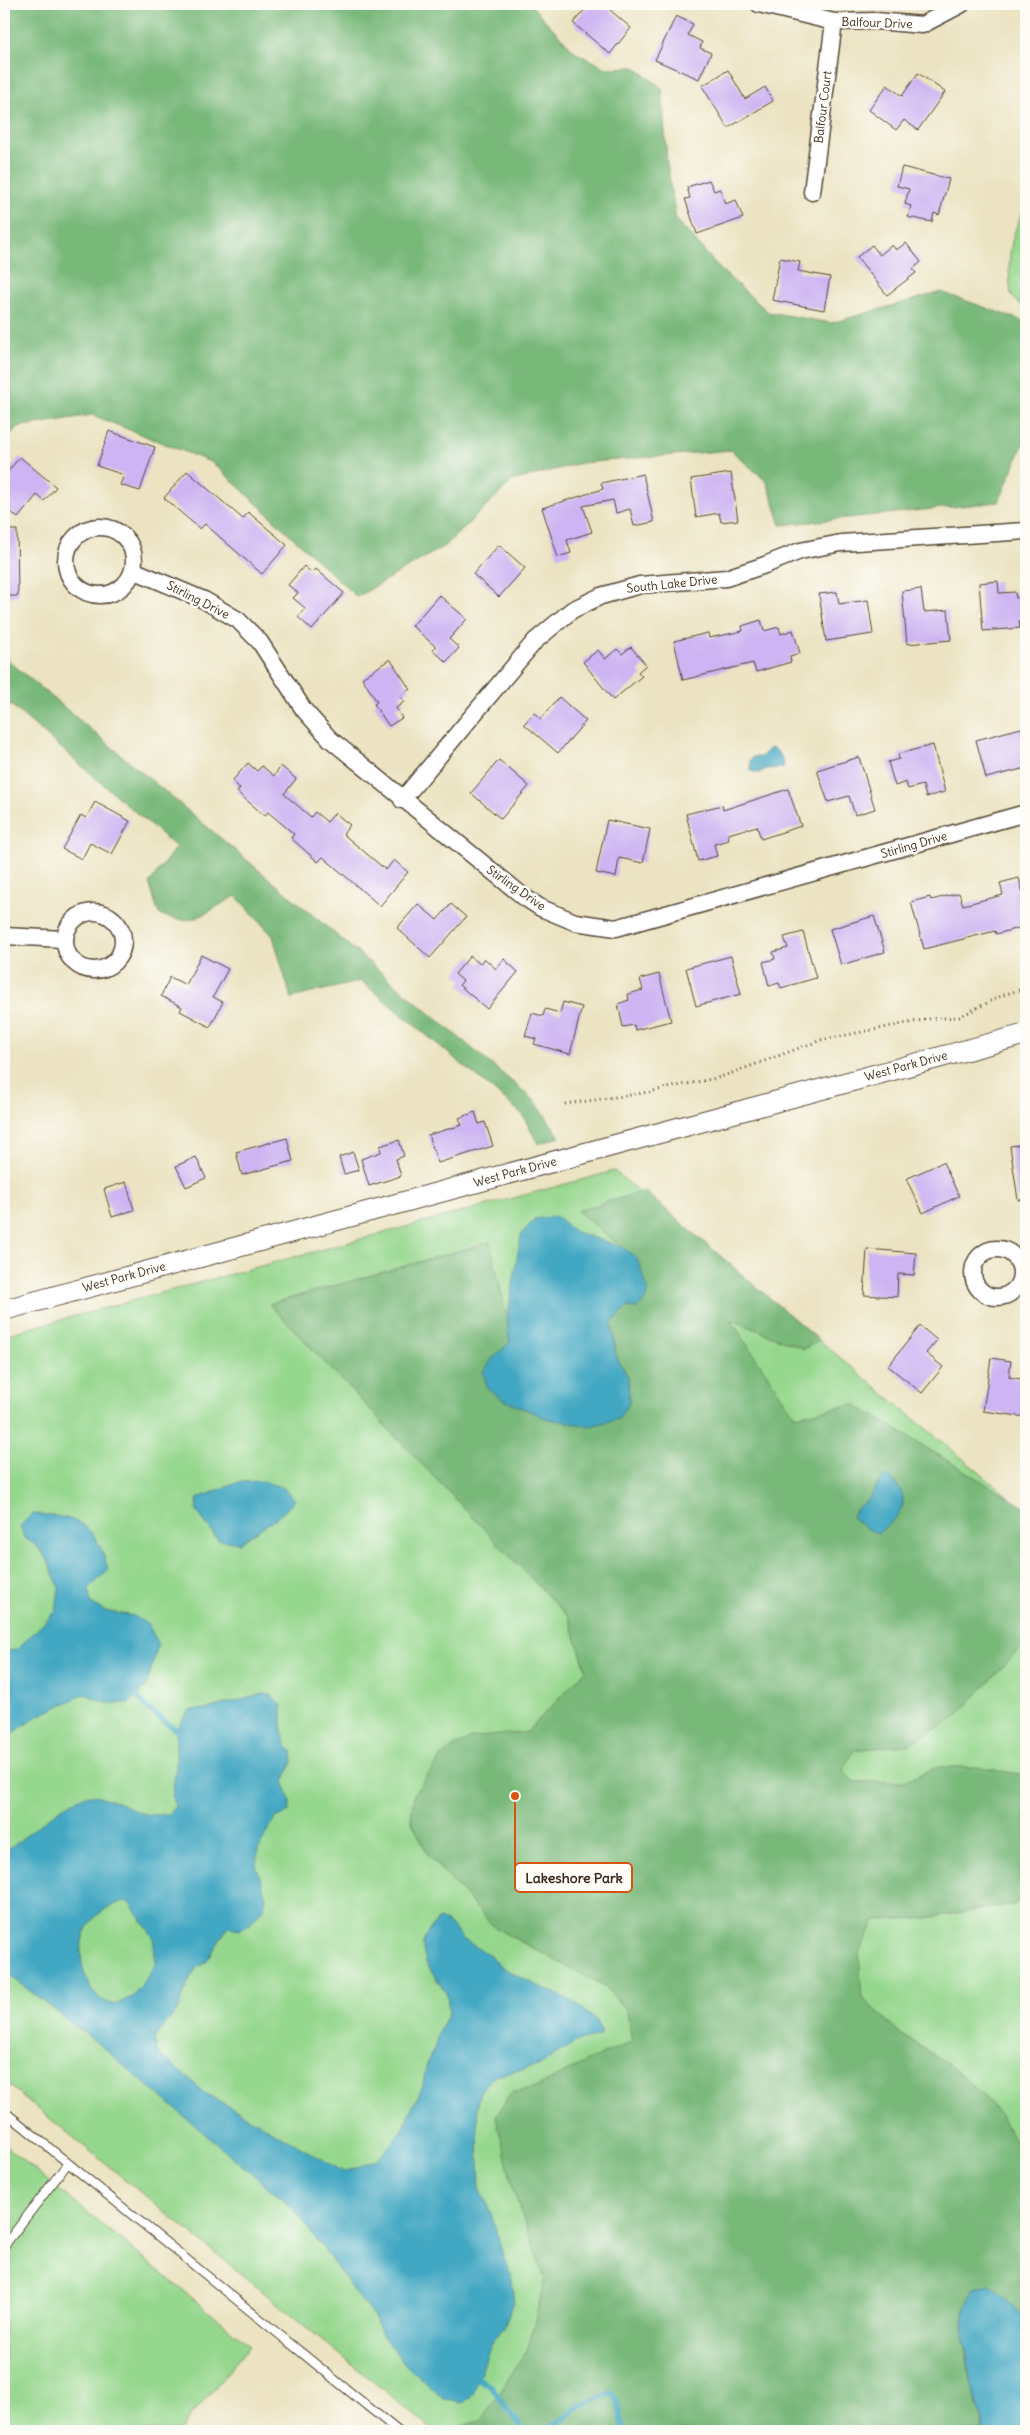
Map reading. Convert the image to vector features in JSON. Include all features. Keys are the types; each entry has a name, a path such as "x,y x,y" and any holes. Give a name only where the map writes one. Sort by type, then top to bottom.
{"street":[{"name":"Balfour Drive","path":"759,4 834,22 876,21 922,25 962,4"},
{"name":"Balfour Court","path":"812,192 834,22"},
{"path":"107,528 117,532 125,539 134,559 133,570 128,580 120,589 110,594 93,594 78,587 70,578 66,567 66,556 76,537 85,531 107,528"},
{"name":"South Lake Drive","path":"402,800 528,648 558,620 586,602 640,585 726,578 811,548 860,542 1026,531"},
{"name":"Stirling Drive","path":"133,570 204,600 238,620 266,648 312,720 330,739 402,800 524,897 558,916 604,928 616,928 1026,813"},
{"path":"4,936 64,939"},
{"name":"West Park Drive","path":"4,1310 1026,1034"}],"lane":[{"path":"4,2111 398,2431"},
{"path":"4,2246 68,2164"}],"path":[{"path":"565,1104 638,1094 721,1077 821,1040 928,1019 959,1017 1004,995 1026,988"}],"green space":[{"path":"4,4 530,4 576,53 607,68 635,67 662,88 667,163 676,219 721,270 768,312 831,323 941,292 1026,322 1026,437 999,502 781,525 767,482 731,450 581,463 512,481 446,545 357,597 213,463 92,415 17,427 4,443"},
{"path":"1026,207 1026,307 1020,305 1011,295 1009,272 1013,239"},
{"path":"4,657 535,1101 560,1137 538,1144 522,1114 361,981 291,998 273,936 236,896 207,913 191,919 182,920 159,914 149,883 176,847 4,699"},
{"path":"614,1171 1026,1511 1026,2431 434,2431 4,2081 4,1335"},
{"path":"644,1191 819,1340 804,1349 730,1319 795,1416 854,1404 1026,1508 1026,1642 957,1716 907,1745 854,1750 843,1772 854,1782 904,1782 937,1767 976,1767 1026,1775 1026,1895 1015,1904 926,1918 875,1920 859,1953 862,1998 903,2036 946,2062 993,2105 1018,2145 1026,2169 1026,2323 1004,2297 964,2310 968,2366 973,2391 982,2419 983,2431 444,2431 482,2420 528,2348 545,2279 514,2193 496,2117 510,2093 537,2087 589,2060 632,2042 627,2012 606,1987 495,1928 428,1855 411,1820 414,1794 445,1752 471,1738 527,1732 586,1670 569,1618 269,1304 490,1242 507,1319 510,1342 493,1358 629,1403 628,1377 616,1356 612,1323 627,1306 637,1259 577,1211"},
{"path":"4,2145 250,2345 179,2431 4,2431"}],"water":[{"path":"773,748 780,754 784,765 782,768 766,769 759,773 751,771 750,760 753,757 761,757 769,749"},
{"path":"556,1216 575,1232 623,1247 637,1259 648,1289 645,1301 637,1308 627,1307 612,1323 616,1356 628,1377 629,1403 618,1419 590,1426 548,1419 504,1400 488,1389 483,1372 493,1358 510,1342 507,1319 521,1235 534,1219"},
{"path":"887,1475 896,1483 901,1491 902,1506 893,1520 877,1533 865,1528 852,1517"},
{"path":"262,1481 284,1488 295,1500 283,1513 240,1543 218,1540 196,1510 198,1498 239,1482"},
{"path":"32,1514 73,1520 91,1532 98,1542 108,1570 89,1589 90,1602 104,1611 134,1616 149,1625 158,1645 146,1687 129,1703 105,1703 85,1694 38,1716 4,1739 4,1652 17,1649 56,1611 59,1587 47,1559 37,1546 25,1538 20,1526"},
{"path":"264,1694 270,1695 282,1705 282,1730 286,1745 292,1751 293,1762 284,1781 290,1801 290,1812 275,1818 258,1850 256,1865 266,1897 264,1908 249,1925 238,1930 228,1927 206,1962 196,1968 187,1985 179,2009 160,2030 155,2040 156,2050 159,2054 204,2092 344,2172 377,2160 401,2132 423,2085 427,2062 434,2049 438,2033 449,2013 447,1995 426,1963 422,1945 428,1931 439,1919 449,1923 464,1940 490,1955 498,1965 523,1979 570,2000 597,2021 602,2034 575,2042 538,2066 496,2075 481,2090 477,2109 480,2188 492,2216 503,2256 510,2273 514,2302 504,2327 491,2344 473,2394 465,2402 460,2403 444,2399 406,2365 384,2338 374,2318 294,2209 96,2042 4,1971 4,1852 60,1809 83,1797 99,1796 150,1815 169,1814 175,1806 172,1798 176,1766 176,1730 189,1710 206,1709","holes":["125,1901 131,1904 153,1937 156,1963 141,1987 132,1997 114,2005 100,1999 90,1987 81,1959 81,1947 83,1936 88,1927 102,1911"]},
{"path":"991,2285 1026,2323 1026,2431 983,2431 983,2422 972,2386 964,2335 964,2310 975,2288"}],"building":[{"path":"590,4 616,4 610,10 631,28 610,54 573,23"},
{"path":"676,16 693,24 688,35 702,42 700,48 711,53 699,79 655,60"},
{"path":"728,70 745,99 765,87 773,101 728,128 702,86"},
{"path":"918,73 945,92 918,130 904,120 896,130 869,110 887,85 902,96"},
{"path":"902,167 949,179 939,215 934,213 932,222 908,217 911,206 905,204 909,189 897,186"},
{"path":"709,180 714,191 720,189 725,204 736,200 743,218 697,234 685,199 690,198 687,187"},
{"path":"906,243 921,262 913,269 916,273 887,295 857,257 872,245 880,255 892,245 896,250"},
{"path":"780,258 800,262 798,271 830,277 824,310 772,300"},
{"path":"109,431 155,447 140,491 120,485 124,475 97,466"},
{"path":"20,457 56,487 44,501 37,495 18,518 4,506 4,476"},
{"path":"187,471 243,519 248,512 287,545 262,574 205,524 200,529 164,498"},
{"path":"731,473 738,520 721,522 719,513 696,517 691,479"},
{"path":"643,474 654,522 634,526 630,509 616,513 613,500 583,506 592,532 567,540 571,553 558,557 542,508 603,489 601,483"},
{"path":"4,530 17,530 18,596 4,596"},
{"path":"499,545 525,568 499,597 473,574"},
{"path":"304,566 312,573 316,569 344,593 312,630 298,617 305,608 293,598 298,593 288,585"},
{"path":"998,581 999,593 1015,592 1016,598 1026,597 1026,622 1019,622 1020,628 983,631 979,583"},
{"path":"921,589 924,612 948,610 951,640 907,644 902,591"},
{"path":"837,592 839,604 868,600 873,634 826,641 819,594"},
{"path":"439,595 467,619 449,639 459,648 446,662 433,650 436,647 412,626"},
{"path":"761,620 764,631 779,627 781,634 793,630 800,653 790,656 791,662 756,672 753,663 683,680 674,641 708,633 709,638 743,631 742,626"},
{"path":"631,647 646,665 638,672 642,676 613,700 583,662 598,650 605,659 617,649 622,654"},
{"path":"390,659 410,689 400,696 404,702 396,708 402,718 389,726 374,704 377,702 362,678"},
{"path":"559,697 586,721 558,753 524,724 534,713 541,719"},
{"path":"1021,728 1026,748 1026,768 986,778 976,740"},
{"path":"933,745 945,792 926,797 923,785 908,789 906,782 895,786 888,762 899,759 898,754"},
{"path":"859,757 875,809 855,815 849,796 828,802 817,770"},
{"path":"499,760 529,786 501,819 471,793"},
{"path":"248,763 257,771 262,766 274,776 281,766 296,779 284,794 311,817 315,812 327,822 335,813 350,825 343,834 386,870 394,860 408,872 380,906 323,857 318,862 291,838 294,834 268,812 265,816 237,792 240,788 232,781"},
{"path":"788,789 801,826 761,839 757,826 728,834 729,840 714,844 717,856 698,861 686,814 722,805 723,810"},
{"path":"95,802 130,821 112,854 90,843 82,859 62,849 81,815 86,818"},
{"path":"607,820 650,829 643,863 619,858 616,877 596,873"},
{"path":"1019,878 1026,905 1026,926 996,934 995,931 924,949 911,902 930,897 931,900 959,893 963,905 1003,895 1000,883"},
{"path":"418,904 437,920 451,904 466,917 430,958 397,928"},
{"path":"874,916 885,952 841,965 830,929"},
{"path":"803,932 816,978 781,988 779,983 769,986 763,962 775,959 773,952 788,948 784,937"},
{"path":"201,955 228,969 213,997 223,1002 210,1027 180,1011 182,1007 161,996 170,977 186,985"},
{"path":"470,956 480,964 484,958 496,969 504,959 518,972 487,1009 459,985 463,981 455,974"},
{"path":"731,956 741,994 696,1006 686,968"},
{"path":"659,974 671,1021 635,1030 634,1025 623,1027 618,1004 629,1000 628,994 643,990 640,979"},
{"path":"563,1002 582,1007 570,1054 534,1044 536,1039 525,1036 532,1013 543,1016 545,1009 560,1013"},
{"path":"475,1112 479,1124 485,1122 493,1146 438,1163 428,1135 462,1125 459,1118"},
{"path":"287,1138 293,1161 242,1175 236,1152"},
{"path":"399,1140 404,1156 396,1159 401,1176 369,1186 361,1159 381,1152 380,1146"},
{"path":"1026,1144 1026,1199 1018,1200 1010,1146"},
{"path":"353,1152 359,1170 344,1174 339,1157"},
{"path":"196,1157 206,1178 186,1187 176,1166"},
{"path":"943,1162 959,1196 923,1213 906,1179"},
{"path":"126,1182 134,1210 112,1217 104,1189"},
{"path":"867,1249 916,1253 914,1275 898,1274 897,1297 864,1295"},
{"path":"920,1326 937,1340 926,1353 943,1367 922,1393 888,1366"},
{"path":"991,1358 1011,1361 1009,1377 1026,1380 1026,1417 983,1411"}],"waterway":[{"path":"133,1692 149,1710 176,1730"},
{"path":"479,2379 491,2386 520,2427 525,2431"},
{"path":"546,2431 580,2406 611,2393 619,2407 626,2431"}],"place":[{"name":"Lakeshore Park","path":"515,1796"}]}
